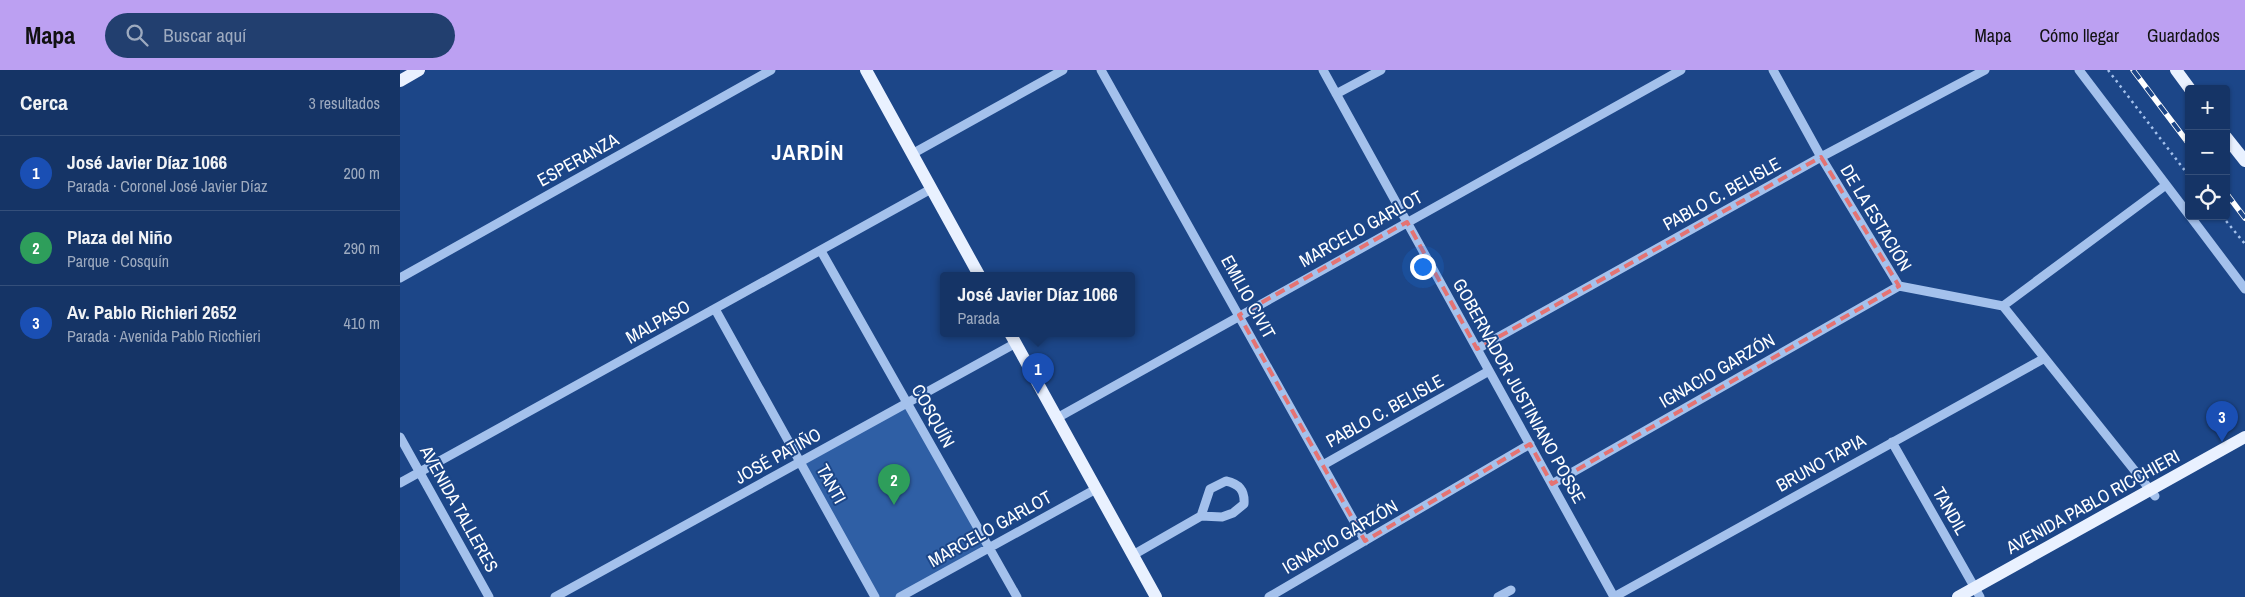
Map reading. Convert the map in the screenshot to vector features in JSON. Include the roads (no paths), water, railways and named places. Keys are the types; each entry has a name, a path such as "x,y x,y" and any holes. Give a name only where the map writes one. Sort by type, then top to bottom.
{"main road":[{"path":"400,81 419,70"},
{"path":"866,70 977,272"},
{"path":"2176,70 2187,85"},
{"path":"2230,142 2245,161"},
{"path":"1013,338 1156,597"},
{"name":"AVENIDA PABLO RICCHIERI","path":"1958,597 1978,594 2245,437"},
{"name":"AVENIDA PABLO RICCHIERI","path":"2152,493 2245,446"}],"street":[{"name":"ESPERANZA","path":"400,278 771,70"},
{"path":"912,154 1064,70"},
{"name":"EMILIO CIVIT","path":"1101,70 1365,541"},
{"name":"GOBERNADOR JUSTINIANO POSSE","path":"1323,70 1614,597"},
{"path":"1336,94 1381,70"},
{"name":"MARCELO GARLOT","path":"1057,418 1681,70"},
{"name":"DE LA ESTACIÓN","path":"1773,70 1821,157 1899,286 2003,306"},
{"name":"PABLO C. BELISLE","path":"1477,349 1821,157 1985,70"},
{"path":"2079,70 2185,210"},
{"path":"2152,493 2043,359 2003,306 2166,184"},
{"name":"MALPASO","path":"400,484 932,189"},
{"path":"2192,220 2245,289"},
{"name":"COSQUÍN","path":"821,250 1017,597"},
{"name":"IGNACIO GARZÓN","path":"1552,484 1899,286"},
{"name":"TANTI","path":"715,309 875,597"},
{"name":"JOSÉ PATIÑO","path":"555,597 907,403 1013,338"},
{"name":"BRUNO TAPIA","path":"1614,597 2043,359"},
{"name":"PABLO C. BELISLE","path":"1323,465 1489,371"},
{"name":"AVENIDA TALLERES","path":"400,437 489,597"},
{"name":"TANDIL","path":"1892,442 1978,594"},
{"name":"IGNACIO GARZÓN","path":"1269,597 1530,444"},
{"path":"1133,555 1200,516 1222,517 1233,513 1244,504 1244,495 1240,487 1226,481 1210,489 1200,516"},
{"name":"MARCELO GARLOT","path":"900,597 1096,489"},
{"path":"1498,597 1511,590"}],"railway":[{"path":"2133,70 2185,139"},
{"path":"2230,198 2245,218"}],"place":[{"name":"José Javier Díaz 1066","path":"1038,394"},
{"name":"Av. Pablo Richieri 2652","path":"2222,442"},
{"name":"Plaza del Niño","path":"894,505"}],"district":[{"name":"JARDÍN","path":"808,152"}]}
